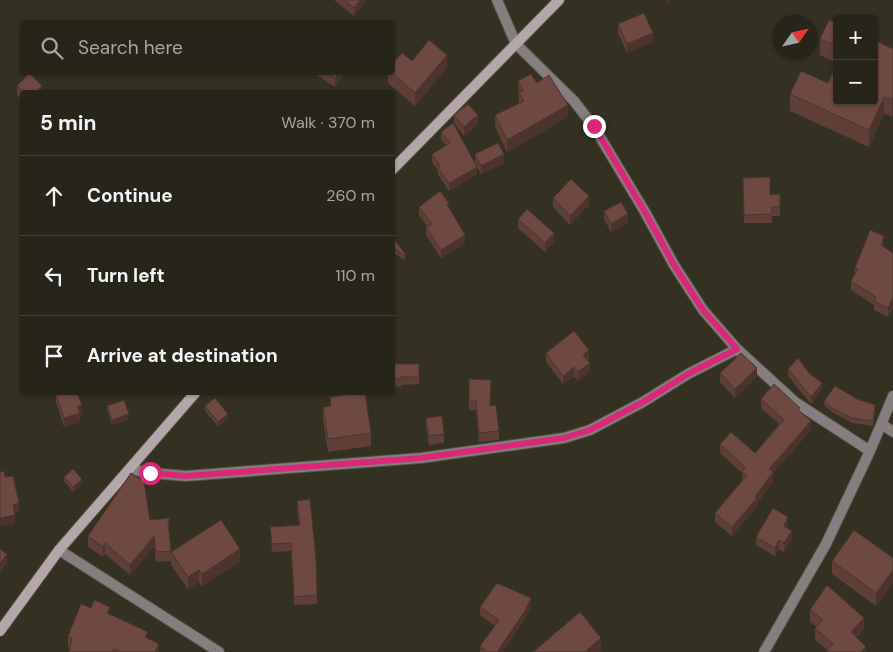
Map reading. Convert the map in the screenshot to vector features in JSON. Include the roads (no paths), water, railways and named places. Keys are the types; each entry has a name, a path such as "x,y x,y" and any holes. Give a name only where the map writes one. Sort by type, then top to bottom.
{"main road":[{"path":"395,167 559,0"},
{"path":"0,631 60,550 193,395"}],"street":[{"path":"497,0 516,44 574,101 594,126 674,265 703,310 737,349 795,402 870,452"},
{"path":"130,469 186,476 421,458 564,438 590,430 643,402 688,374 737,349"},
{"path":"764,652 826,544 870,452 893,396"},
{"path":"882,424 893,432"},
{"path":"60,550 219,652"}]}
